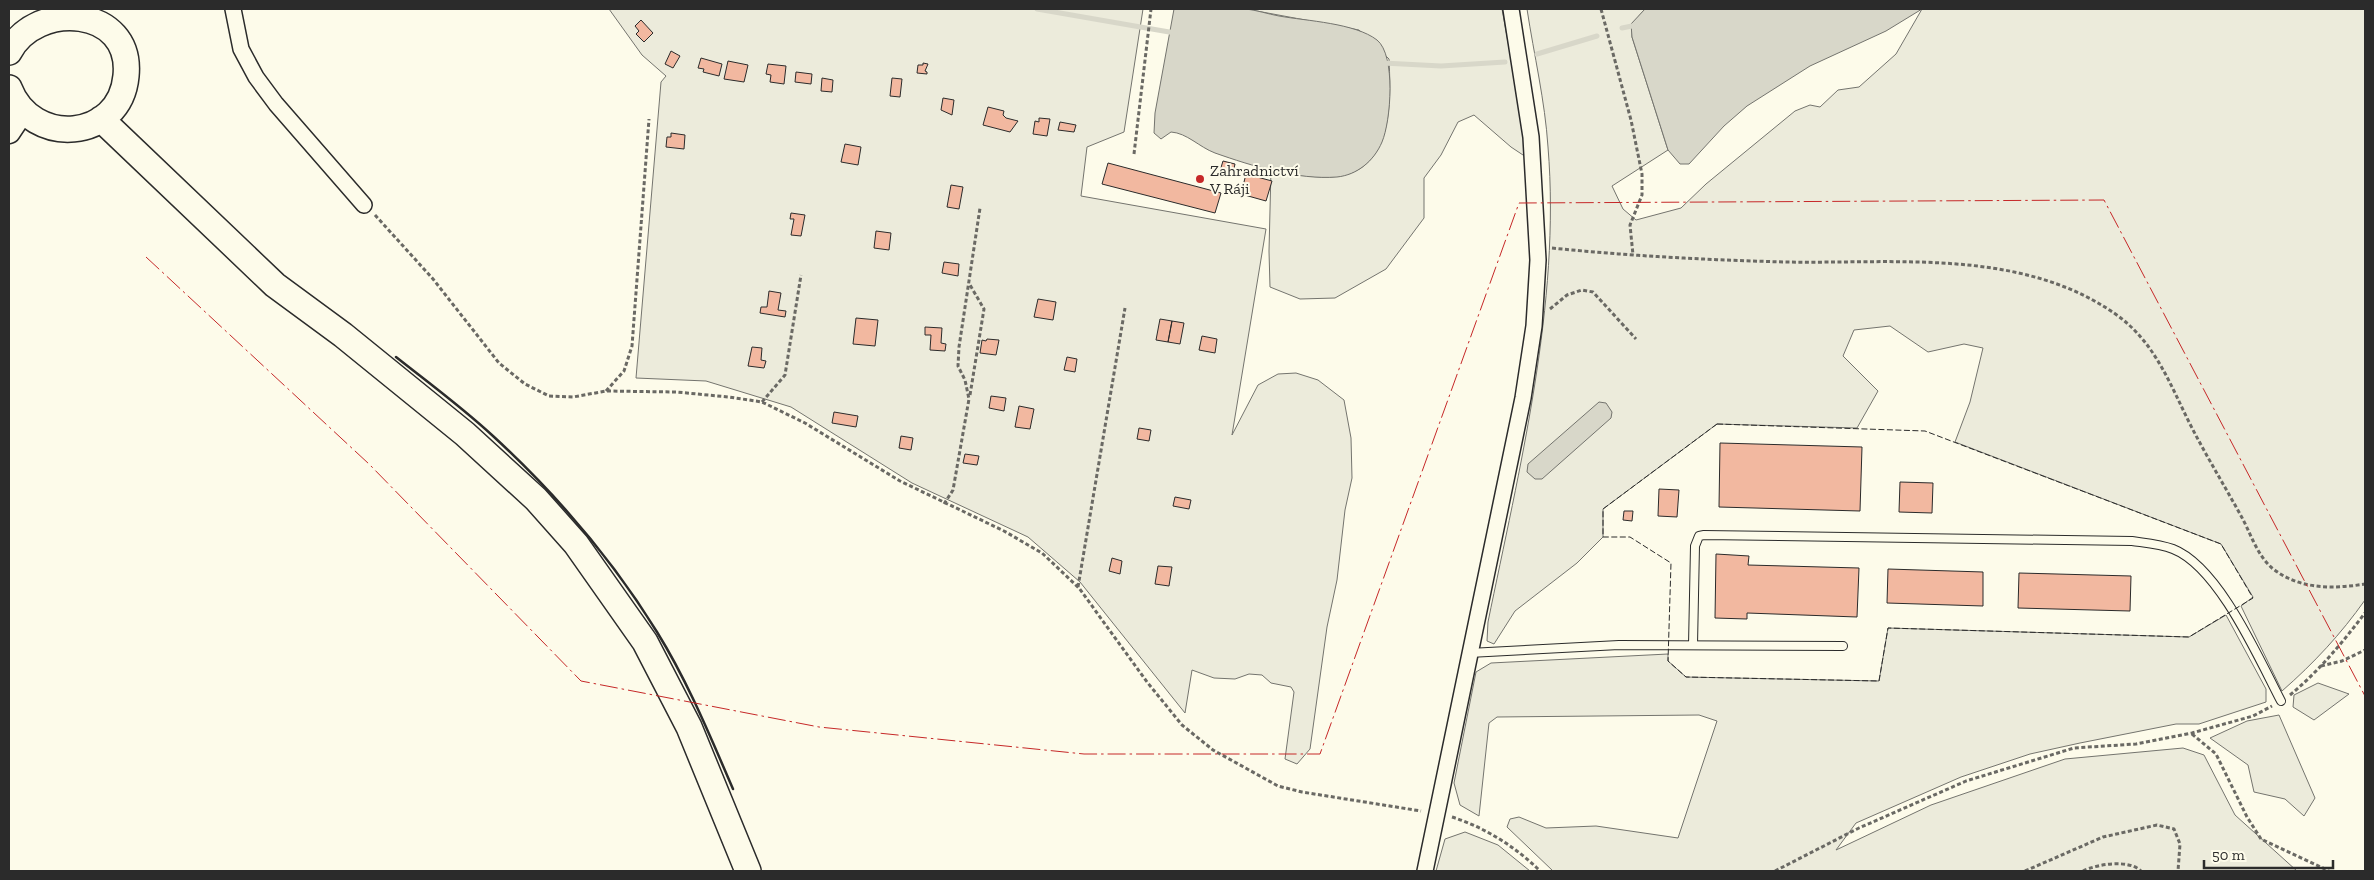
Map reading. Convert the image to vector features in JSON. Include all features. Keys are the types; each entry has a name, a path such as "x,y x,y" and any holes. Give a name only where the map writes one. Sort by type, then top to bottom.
{"main road":[{"path":"9,52 17,36 30,22 52,12 65,9 90,15 101,21 118,40 126,64 124,88 118,100 101,119 84,127 66,130 41,124 23,111 14,100 9,88"},
{"path":"9,132 23,111"},
{"path":"101,119 275,285 344,335 465,434 536,499 576,544 608,587 649,650 689,727 748,871"}],"street":[{"path":"233,9 241,49 256,77 276,104 364,205"},
{"path":"1425,871 1523,398 1534,326 1538,260 1531,137 1511,9"}],"lane":[{"path":"1693,645 1695,546 1699,536 2140,542 2157,544 2175,550 2203,572 2236,617 2281,701"},
{"path":"1469,653 1619,645 1843,646"}],"path":[{"path":"1134,154 1151,9"},
{"path":"1601,9 1631,120 1642,174 1642,195 1630,225 1634,255"},
{"path":"606,391 624,371 632,346 649,119"},
{"path":"364,205 433,279 499,363 525,384 549,396 573,397 606,391 676,392 762,402 805,423 900,481 944,504 1004,531 1042,553 1079,588 1147,682 1182,725 1213,750 1278,786 1381,806 1438,813 1483,829 1540,871"},
{"path":"969,399 965,380 958,366 959,347 970,285 980,208"},
{"path":"1536,246 1709,260 1946,264 2017,271 2069,288 2125,321 2138,332 2157,356 2175,395 2255,545 2272,567 2294,580 2319,588 2365,584"},
{"path":"762,402 786,375 802,275"},
{"path":"944,504 953,490 984,309 970,285"},
{"path":"1534,326 1567,294 1582,290 1593,292 1636,339"},
{"path":"1079,588 1125,308"},
{"path":"1775,871 1859,828 1966,781 2074,748 2136,744 2192,733 2253,716 2281,701 2307,681 2340,646 2365,613"},
{"path":"2321,666 2342,661 2364,651"},
{"path":"2192,733 2216,754 2246,817 2261,838 2329,871"},
{"path":"2026,871 2102,837 2156,825 2174,829 2180,844 2178,871"},
{"path":"2083,871 2109,865 2128,864 2140,871"}],"shaded area":[{"path":"1228,8 1250,10 1344,26 1368,34 1377,40 1383,48 1387,59 1390,89 1388,119 1379,149 1370,161 1358,170 1344,176 1322,177 1275,171 1229,158 1215,153 1177,133 1171,132 1161,139 1154,133 1155,113 1174,9"},
{"path":"609,9 1143,9 1124,132 1087,147 1081,196 1266,229 1232,435 1258,385 1278,374 1296,373 1318,380 1344,400 1351,438 1352,478 1345,510 1337,580 1327,627 1310,749 1297,764 1285,759 1294,692 1291,687 1271,683 1262,675 1249,674 1235,679 1214,678 1192,670 1185,713 1080,582 1028,537 912,483 791,407 706,381 636,378 661,82 666,76 642,55"},
{"path":"1246,9 1502,9 1524,129 1526,157 1511,147 1474,115 1458,122 1441,155 1424,178 1424,218 1386,269 1335,298 1300,299 1270,287 1271,169 1306,176 1332,177 1357,170 1370,160 1379,146 1385,130 1390,94 1389,59 1359,30"},
{"path":"1527,9 1645,9 1632,24 1632,37 1668,150 1612,186 1623,209 1636,220 1681,208 1706,184 1795,111 1810,105 1820,107 1838,90 1859,87 1896,54 1922,9 2365,9 2365,600 2326,648 2282,691 2241,606 2253,597 2221,544 1955,442 1970,402 1983,348 1964,344 1928,352 1890,326 1854,330 1843,356 1878,391 1857,428 1717,424 1603,509 1603,537 1577,563 1515,611 1494,644 1487,641 1488,622 1524,446 1534,386 1543,326 1548,266 1550,206 1547,130"},
{"path":"1645,9 1922,9 1886,31 1810,66 1747,106 1724,126 1689,164 1680,164 1668,150 1632,37 1631,24"},
{"path":"1599,402 1606,403 1612,412 1611,418 1542,479 1535,479 1527,472 1528,464"},
{"path":"2226,615 2266,689 2266,702 2199,724 2176,724 2030,754 1961,777 1856,823 1836,850 1931,805 2065,759 2183,748 2204,755 2235,815 2297,871 1553,871 1507,827 1510,819 1519,817 1546,828 1596,826 1678,838 1717,721 1699,715 1497,717 1489,723 1479,816 1460,805 1454,783 1476,672 1491,663 1668,654 1668,661 1686,677 1879,681 1888,628 2189,637"},
{"path":"2318,683 2349,694 2314,720 2293,707 2294,695"},
{"path":"2279,715 2315,798 2304,816 2285,799 2254,792 2248,765 2210,738 2247,721"},
{"path":"1465,832 1498,845 1530,871 1436,871 1445,839"}],"building":[{"path":"641,20 653,33 644,42 636,34 639,31 635,26"},
{"path":"671,51 680,56 673,68 665,64"},
{"path":"701,58 722,64 719,76 703,72 704,69 698,68"},
{"path":"728,61 748,65 744,82 724,79"},
{"path":"923,63 928,64 925,71 927,74 917,73 918,65 923,65"},
{"path":"768,64 786,66 784,84 770,82 771,75 766,74"},
{"path":"796,72 812,74 811,84 795,82"},
{"path":"822,78 833,80 832,92 821,91"},
{"path":"892,78 902,79 900,97 890,96"},
{"path":"943,98 954,100 952,115 941,110"},
{"path":"988,107 1004,111 1003,115 1006,118 1018,121 1010,132 983,125"},
{"path":"1039,118 1050,119 1047,136 1033,134 1035,121 1039,122"},
{"path":"1060,122 1076,125 1074,132 1058,130"},
{"path":"671,133 685,135 684,149 666,147 667,137 671,137"},
{"path":"845,144 861,147 858,165 841,162"},
{"path":"1223,161 1235,164 1232,177 1219,174"},
{"path":"1108,163 1221,193 1215,213 1102,184"},
{"path":"1246,174 1272,181 1266,201 1241,194"},
{"path":"951,185 963,187 959,209 947,207"},
{"path":"791,213 805,215 801,236 791,235 794,219 790,219"},
{"path":"876,231 891,233 889,250 874,248"},
{"path":"944,262 959,264 958,276 942,273"},
{"path":"769,291 781,293 778,310 786,311 785,317 760,313 761,307 767,307"},
{"path":"1038,299 1056,302 1053,320 1034,317"},
{"path":"856,318 878,320 875,346 853,344"},
{"path":"1160,319 1172,321 1168,342 1156,340"},
{"path":"1172,321 1184,323 1180,344 1168,342"},
{"path":"925,327 942,328 941,343 946,344 945,351 930,350 931,335 925,335"},
{"path":"1202,336 1217,339 1215,353 1199,350"},
{"path":"987,339 999,340 996,355 980,353 982,340 986,341"},
{"path":"752,347 762,348 761,360 766,361 764,368 748,366"},
{"path":"1067,357 1077,359 1075,372 1064,370"},
{"path":"991,396 1006,398 1004,411 989,408"},
{"path":"1019,406 1034,409 1030,429 1015,427"},
{"path":"834,412 858,416 856,427 832,423"},
{"path":"1139,428 1151,430 1149,441 1137,439"},
{"path":"901,436 913,438 911,450 899,448"},
{"path":"1720,443 1862,447 1860,511 1719,507"},
{"path":"965,454 979,456 977,465 963,463"},
{"path":"1900,482 1933,483 1932,513 1899,512"},
{"path":"1659,489 1679,490 1677,517 1658,516"},
{"path":"1175,497 1191,500 1189,509 1173,506"},
{"path":"1624,511 1633,511 1632,521 1623,520"},
{"path":"1716,554 1749,556 1748,565 1859,568 1857,617 1747,613 1747,619 1715,618"},
{"path":"1112,558 1122,561 1120,574 1109,571"},
{"path":"1158,566 1172,567 1169,586 1155,584"},
{"path":"1888,569 1983,572 1983,606 1887,603"},
{"path":"2019,573 2131,576 2130,611 2018,608"}],"waterway":[{"path":"1037,9 1175,33"},
{"path":"1622,28 1637,25"},
{"path":"1537,54 1597,36"},
{"path":"1383,63 1441,66 1505,62"}],"fence":[{"path":"1717,424 1925,431 2221,544 2253,598 2189,637 1888,628 1879,681 1686,677 1668,661 1671,563 1630,537 1603,537 1603,509 1717,424"}],"wall":[{"path":"396,357 493,436 561,504 602,553 640,605 679,670 733,789"}],"power":[{"path":"146,257 369,464 581,681 819,727 1084,754 1320,754 1519,203 2104,200 2365,696"}],"place":[{"name":"Zahradnictví V Ráji","path":"1200,179"}]}
